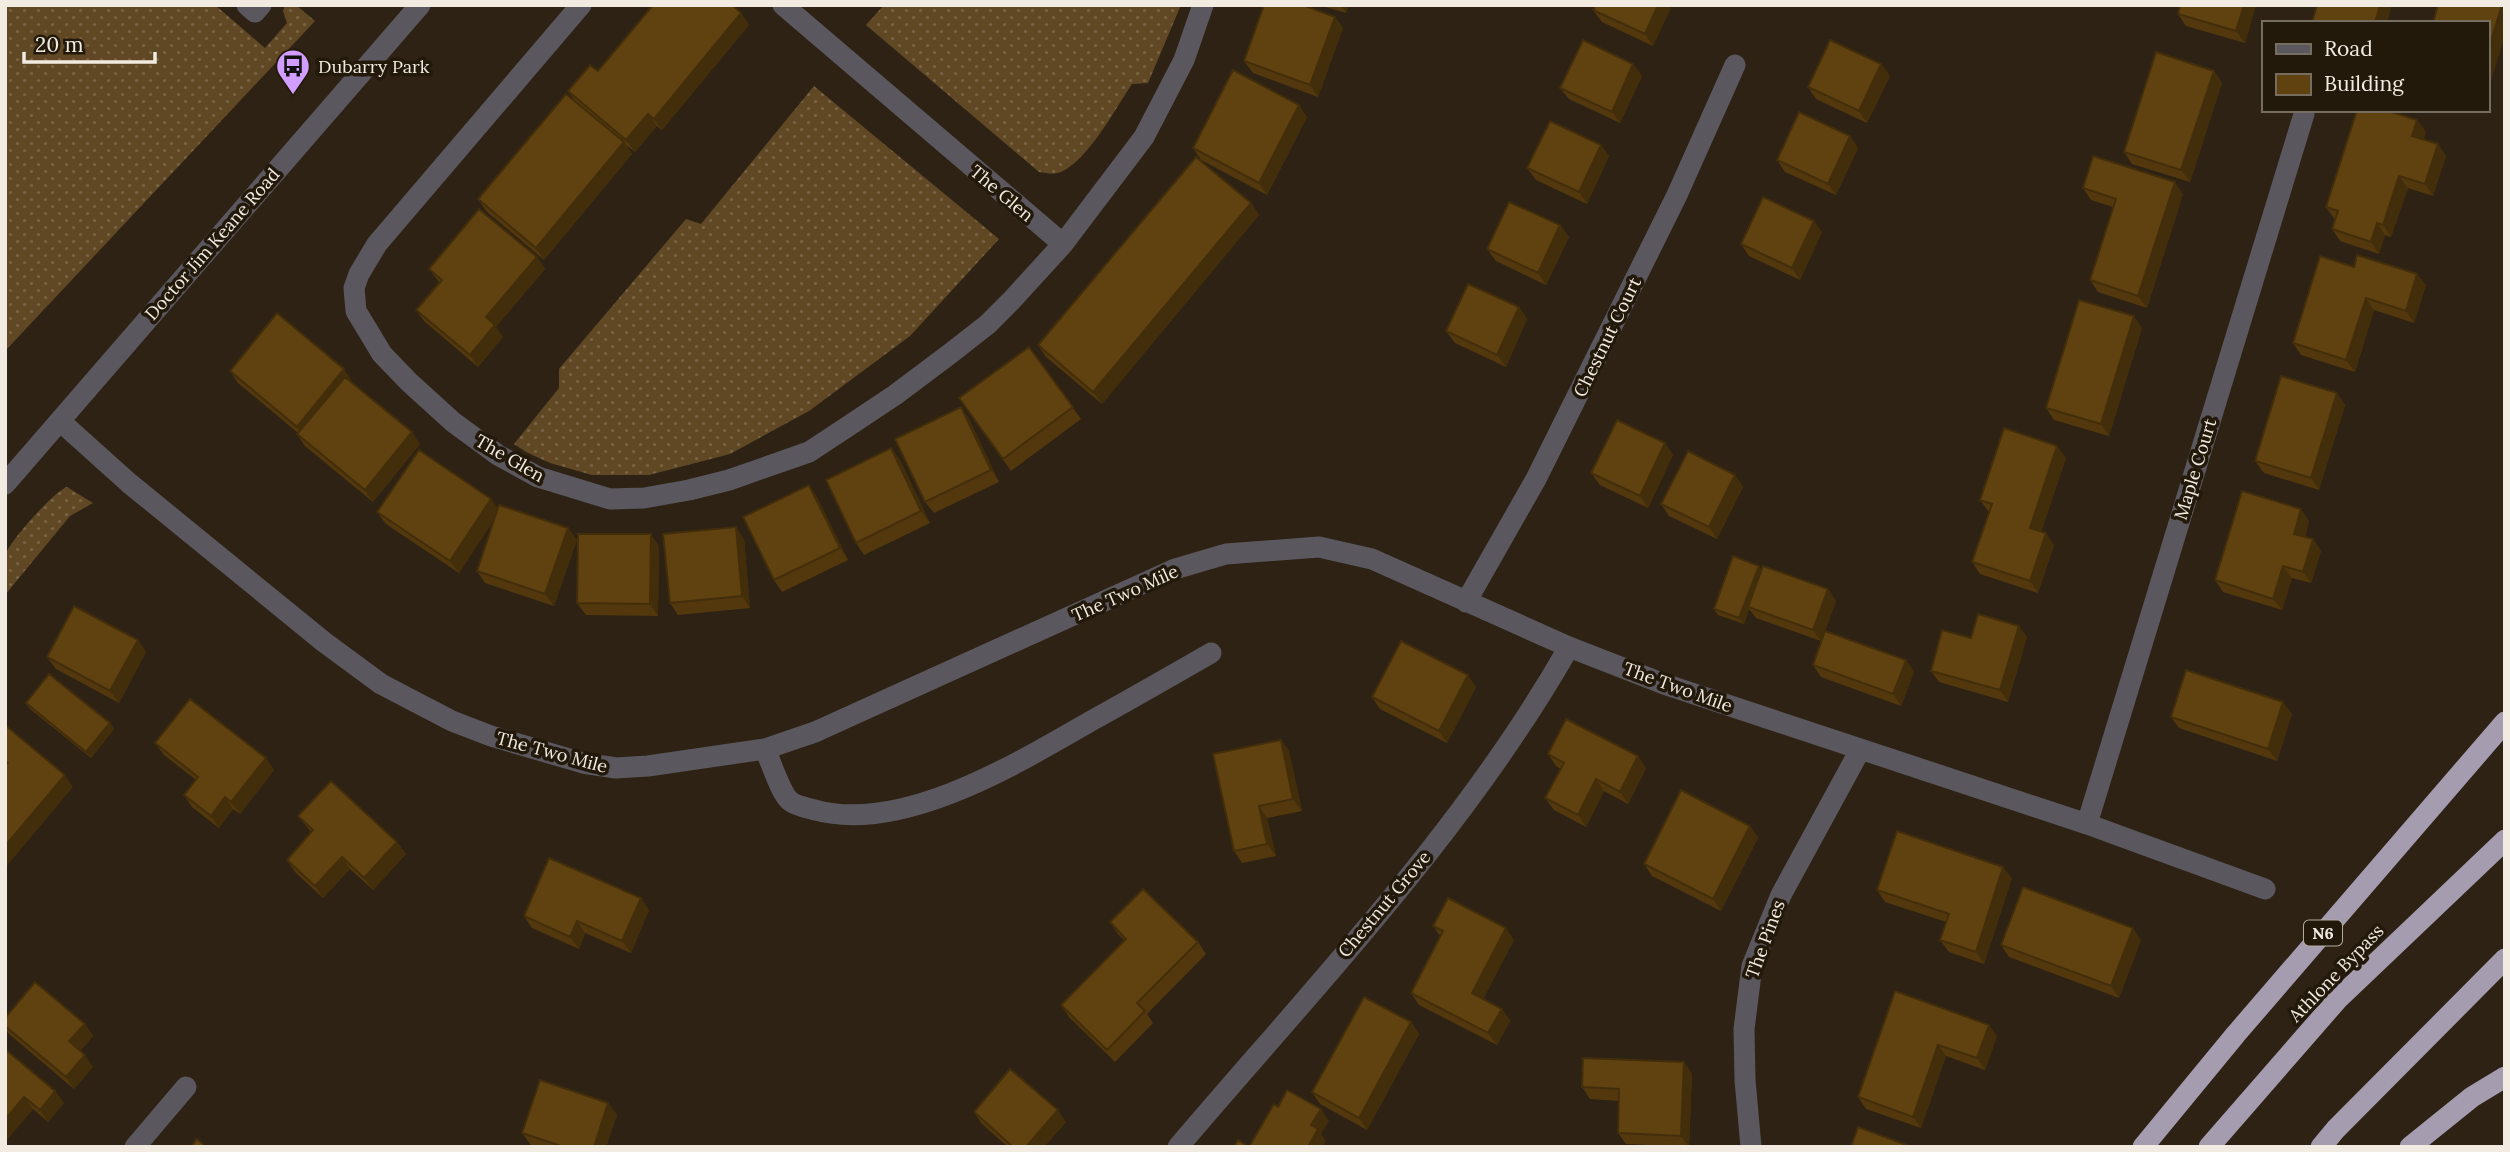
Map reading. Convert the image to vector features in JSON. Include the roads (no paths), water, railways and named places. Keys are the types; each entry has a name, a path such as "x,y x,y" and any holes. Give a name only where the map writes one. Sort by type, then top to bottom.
{"highway":[{"name":"N6","path":"2143,1147 2245,1023 2505,722"},
{"name":"Athlone Bypass","path":"2209,1147 2337,1000 2505,840"},
{"path":"2321,1147 2505,959"},
{"path":"2410,1147 2472,1097 2505,1077"}],"street":[{"path":"247,5 255,12 261,5"},
{"name":"Doctor Jim Keane Road","path":"5,484 420,5"},
{"name":"The Glen","path":"581,5 377,244 365,262 354,288 356,311 382,354 453,422 498,455 538,477 610,499 644,498 689,490 729,480 809,452 895,396 988,324 1063,244 1156,117 1184,60 1203,5"},
{"name":"The Glen","path":"783,5 1063,244"},
{"name":"Chestnut Court","path":"1466,602 1536,479 1677,195 1735,65"},
{"name":"Maple Court","path":"2087,824 2304,114"},
{"name":"The Two Mile","path":"60,421 129,483 324,642 381,684 452,720 537,751 583,764 616,768 648,766 765,749 815,732 874,707 1175,569 1226,554 1319,547 1372,559 1569,647 1664,684 2087,824 2265,889"},
{"name":"Chestnut Grove","path":"1178,1147 1404,882 1473,792 1526,716 1569,647"},
{"path":"765,749 780,788 788,800 795,804 825,813 862,815 926,803 1011,766 1211,653"},
{"name":"The Pines","path":"1751,1147 1744,1029 1752,965 1781,895 1860,750"},
{"path":"135,1147 186,1087"}],"place":[{"name":"Dubarry Park","path":"293,96"}]}
